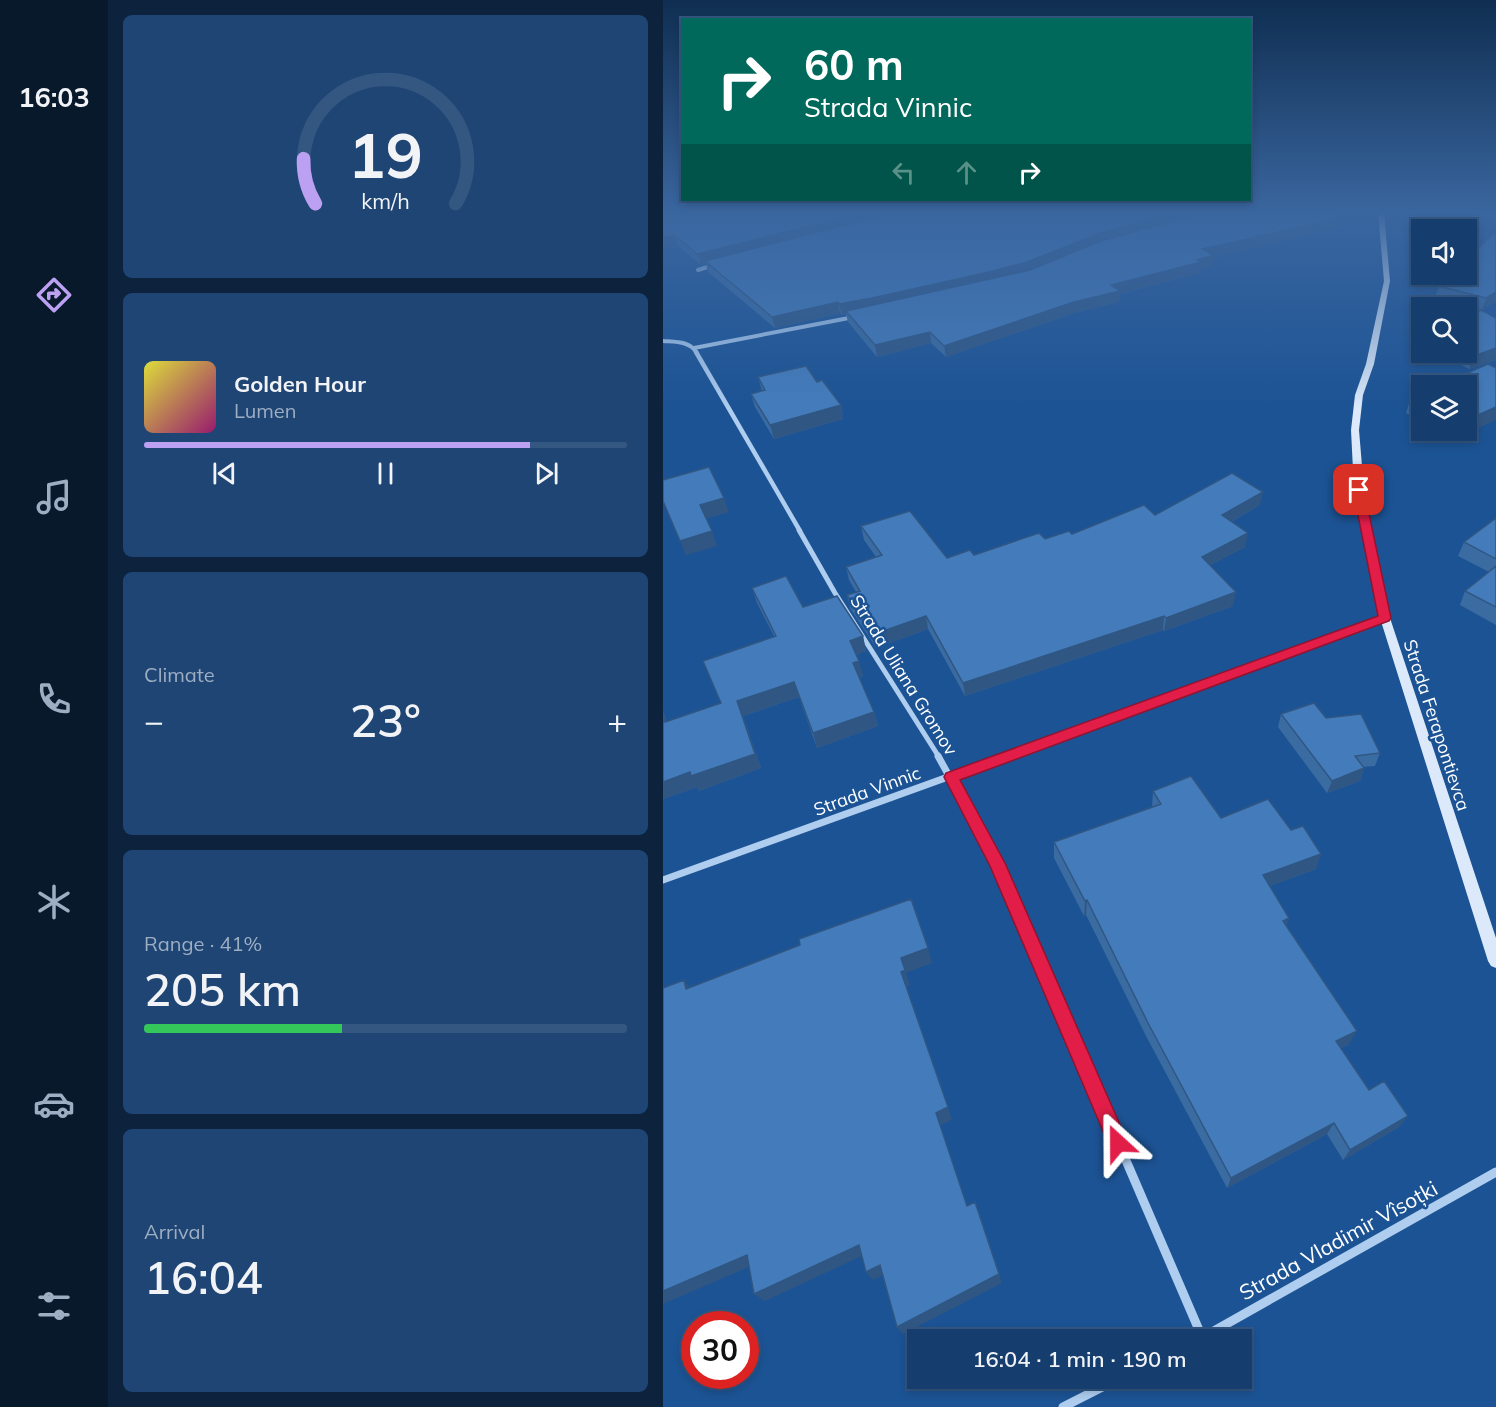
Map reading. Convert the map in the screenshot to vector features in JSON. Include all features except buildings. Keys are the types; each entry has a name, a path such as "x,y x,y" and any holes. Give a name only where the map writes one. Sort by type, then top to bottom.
{"main road":[{"name":"Strada Ferapontievca","path":"1387,278 1370,364 1359,395 1355,430 1359,490 1385,618 1496,961"}],"street":[{"path":"663,341 683,342 694,348 865,315"},
{"name":"Strada Uliana Gromov","path":"694,348 835,593 951,777 997,863 1196,1329"},
{"name":"Strada Vinnic","path":"663,880 1385,618"},
{"name":"Strada Vladimir Vîsoțki","path":"1216,1329 1496,1172"},
{"path":"1063,1407 1098,1389"}],"route":[{"path":"1118,1143 997,863 951,777 1385,618 1359,490"}]}
